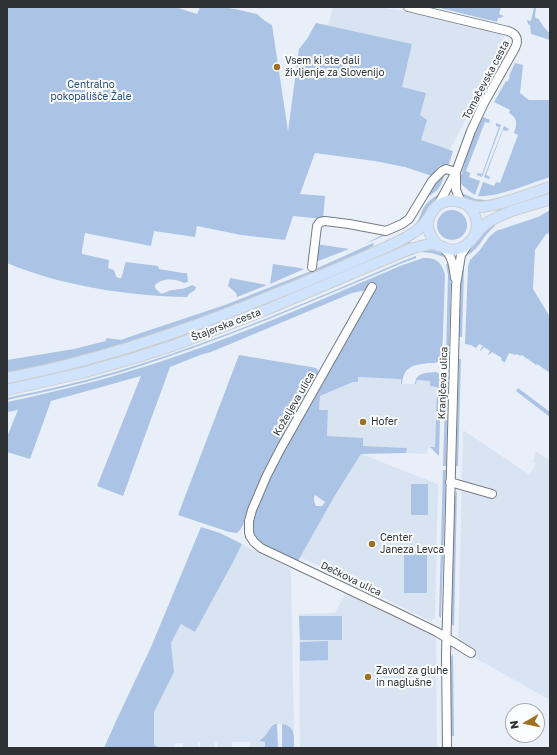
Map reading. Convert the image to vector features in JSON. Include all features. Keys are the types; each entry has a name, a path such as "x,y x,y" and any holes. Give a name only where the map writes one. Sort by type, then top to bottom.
{"main road":[{"path":"438,205 453,200 473,207 499,204 550,187"},
{"name":"Štajerska cesta","path":"7,390 101,368 175,345 254,315 406,251 433,244 455,250 463,247 471,240 480,228 488,222 511,212 550,199"},
{"path":"464,203 472,210 477,220 477,228 471,240"},
{"name":"Štajerska cesta","path":"7,378 74,363 121,350 158,339 213,319 399,241 422,227 438,205"},
{"path":"429,217 429,233 432,239 440,246"}],"street":[{"name":"Tomačevska cesta","path":"408,7 508,31 516,35 517,38 516,48 490,91 474,122 456,172 438,205"},
{"path":"312,267 317,226 320,222 338,222 386,231 405,223 409,219 426,191 442,171 447,170 456,172"},
{"name":"Tomačevska cesta","path":"456,172 457,194 464,203"},
{"name":"Kranjčeva ulica","path":"447,748 446,638 456,285 461,255 471,240"},
{"name":"Kranjčeva ulica","path":"440,246 450,256 456,285"},
{"name":"Koželjeva ulica","path":"250,536 248,526 252,510 267,475 372,287"},
{"path":"450,482 492,494"},
{"name":"Dečkova ulica","path":"250,536 260,548 370,599 437,632 446,638"},
{"path":"446,638 471,653"}],"shaded area":[{"path":"333,7 379,7 404,10 505,35 461,129 432,176 405,167 375,161 315,153 299,49 307,39 316,23 328,25"},
{"path":"358,377 401,379 402,384 416,384 417,380 431,381 437,386 435,447 430,447 427,454 406,453 406,448 363,446 363,438 327,436 328,411 319,410 320,396 351,383"},
{"path":"463,430 530,475 536,463 533,462 536,452 550,460 550,700 458,650"},
{"name":"Center Janeza Levca","path":"361,454 438,484 435,618 430,621 300,557 334,497"},
{"path":"242,544 291,569 294,734 291,728 282,724 275,724 266,736 260,740 265,741 265,748 250,748 250,742 232,742 232,748 217,748 217,742 215,742 215,748 200,748 200,742 198,742 198,748 183,748 183,743 176,743 173,748 161,748 154,745 154,712 174,672 171,643 181,624 195,632"},
{"name":"Zavod za gluhe in naglušne","path":"346,592 436,637 437,748 300,748 299,614 335,613"}],"green space":[{"name":"Centralno pokopališče Žale","path":"7,7 175,7 197,14 200,7 219,7 257,14 272,25 288,131 299,49 307,39 316,23 412,44 402,87 426,93 420,115 427,120 421,140 453,151 449,164 439,166 432,176 405,167 375,161 315,153 300,194 325,196 323,219 293,216 285,240 241,235 197,226 195,237 154,231 151,246 85,233 82,254 109,260 108,268 114,270 118,278 121,278 123,274 126,262 158,266 159,269 187,273 188,282 184,283 177,280 165,280 155,285 155,288 160,293 165,293 192,285 196,287 195,290 187,297 119,292 73,284 28,271 7,263"},
{"path":"436,7 501,7 499,14 504,16 498,18 497,22"},
{"path":"534,7 536,7 535,17 537,19 538,18 550,33 550,40 531,34 530,25 528,24 527,20 531,21"},
{"path":"515,63 523,65 520,93 529,100 550,100 550,177 494,195 478,196 483,182 494,186 496,182 500,183 518,135 514,133 516,122 514,117 509,113 510,110 494,102 506,81 507,82 510,77 509,76"},
{"path":"483,117 490,120 489,123 485,122 466,171 470,173 469,177 480,181 475,195 462,185 460,179 474,136"},
{"path":"496,123 501,125 482,177 477,174 482,174 499,127 496,126"},
{"path":"504,126 509,129 507,131 503,130 486,175 490,177 489,179 484,177"},
{"path":"444,174 442,183 425,199 409,225 367,243 397,228 433,184"},
{"path":"550,191 550,196 498,213 496,208"},
{"path":"460,192 475,199 486,200 488,202 469,200"},
{"path":"442,193 438,199 429,206 423,218 412,228 428,202"},
{"path":"452,210 462,215 467,225 462,235 452,240 442,235 437,225 442,215"},
{"path":"550,210 550,233 546,234 535,250 533,289 550,317 550,373 524,356 509,353 504,362 501,360 502,358 492,352 488,355 490,351 484,347 481,351 480,350 483,346 479,344 476,348 465,344 468,267 470,260 480,250 489,237 496,231 538,217"},
{"path":"495,224 495,226 474,251 464,257 486,231"},
{"path":"410,241 411,245 219,325 114,361 7,386 7,382 79,365"},
{"path":"373,243 374,245 362,253 207,317 116,348 7,375 7,360 74,349 106,341 106,338 121,340 225,305 311,271"},
{"path":"316,244 349,249 318,261 315,259"},
{"path":"429,250 439,252 447,258 420,251"},
{"path":"414,252 415,254 265,316 185,347 97,374 7,395 7,393 75,378"},
{"path":"416,256 416,258 267,320 165,358 100,378 7,400 7,398 116,372 201,344"},
{"path":"423,258 432,258 438,261 442,267 445,275 442,360 436,363 419,364 411,367 405,373 402,384 401,379 358,377 358,382 353,382 320,396 319,410 328,410 327,436 363,438 363,446 407,448 406,453 361,454 334,497 298,561 267,548 255,539 251,529 255,508 284,449 375,290 352,293 211,352 170,367 123,496 97,486 141,376 51,401 30,459 7,452 7,437 18,410 7,412 7,402 91,382 203,347 316,302 400,266","holes":["315,495 325,502 322,506 316,506 314,500"]},
{"path":"465,262 462,337 459,337 462,263"},
{"path":"273,264 300,268 304,269 270,284"},
{"path":"446,264 450,264 451,273 449,353 446,353 448,275"},
{"path":"230,278 267,285 237,297 236,293 228,286"},
{"path":"239,355 316,368 319,375 269,461 249,506 243,525 237,533 229,532 178,515"},
{"path":"459,359 461,359 458,466 456,466"},
{"path":"436,372 440,374 442,378 440,415 436,416 437,387 430,386 430,381 417,380 415,384 419,375"},
{"path":"446,375 448,383 446,466 443,466"},
{"path":"518,388 550,412 550,417 516,391"},
{"path":"436,418 440,418 439,456 430,447 435,447"},
{"path":"443,470 446,470 441,618 439,616"},
{"path":"411,484 428,484 428,515 411,515"},
{"path":"457,490 454,626 451,624 455,496"},
{"path":"201,527 220,533 242,544 195,632 181,624 171,643 174,672 154,712 154,745 161,748 104,748 151,647"},
{"path":"404,551 427,551 427,593 404,593"},
{"path":"299,616 342,616 342,640 300,640"},
{"path":"328,641 328,660 300,661 300,642"},
{"path":"453,654 454,736 451,736 451,657"},
{"path":"275,724 277,724 278,748 265,748 265,742 260,740"},
{"path":"282,724 287,725 292,730 294,736 294,748 282,748"}],"place":[{"name":"Vsem ki ste dali življenje za Slovenijo","path":"277,67"},
{"name":"Hofer","path":"363,422"},
{"name":"Center Janeza Levca","path":"372,544"},
{"name":"Zavod za gluhe in naglušne","path":"368,677"}]}
